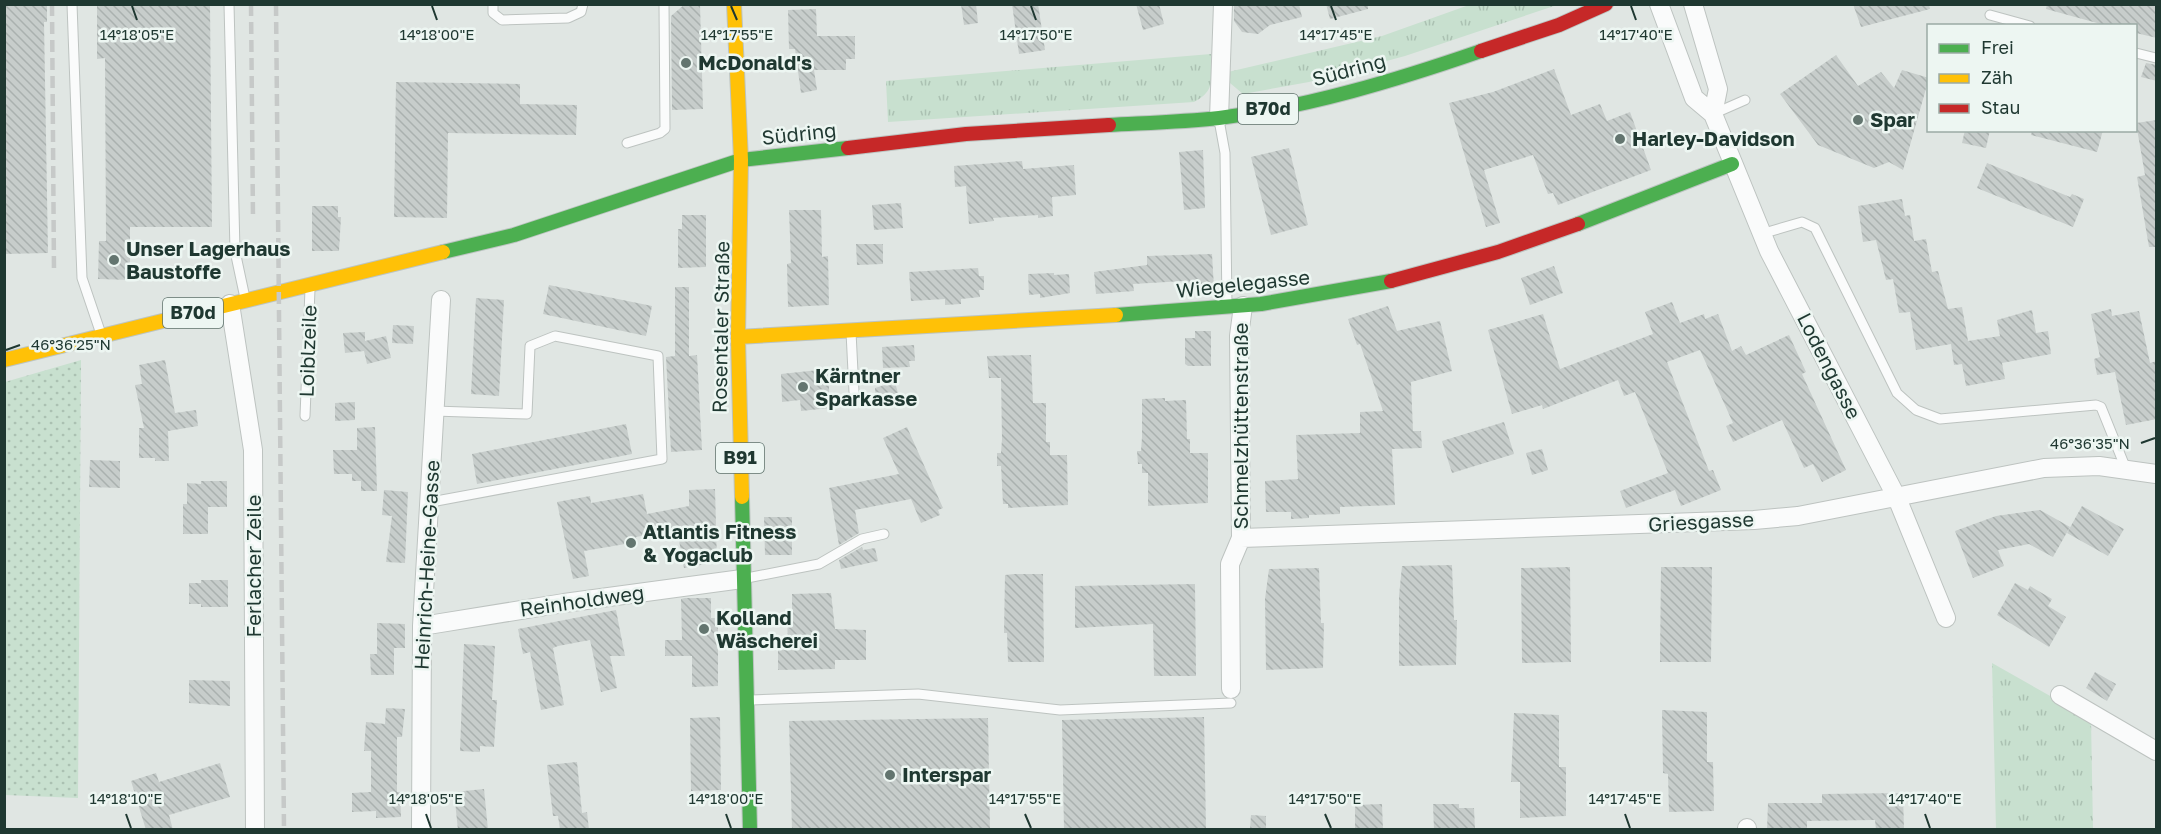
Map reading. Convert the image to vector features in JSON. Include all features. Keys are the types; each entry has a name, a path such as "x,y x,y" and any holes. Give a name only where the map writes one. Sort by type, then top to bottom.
{"main road":[{"name":"Rosentaler Straße","path":"734,4 741,160 738,338 742,579 750,830"},
{"name":"Südring","path":"4,360 513,235 741,160 966,134 1219,118 1312,100 1411,75 1559,25 1606,4"},
{"name":"Wiegelegasse","path":"738,338 1235,307 1345,291 1500,252 1732,164"}],"street":[{"name":"Schmelzhüttenstraße","path":"1219,118 1222,4"},
{"name":"Lodengasse","path":"1659,4 1695,98 1713,114 1761,234 1897,498 1946,618"},
{"name":"Lodengasse","path":"1694,4 1718,89 1713,114"},
{"name":"Heinrich-Heine-Gasse","path":"421,830 422,626 441,300"},
{"name":"Ferlacher Zeile","path":"238,302 253,450 253,829"},
{"name":"Schmelzhüttenstraße","path":"1231,696 1230,564 1241,538 1239,336 1235,307"},
{"name":"Griesgasse","path":"1241,538 1702,523 1798,516 2044,468 2099,466 2157,474"},
{"name":"Reinholdweg","path":"422,626 564,603 742,579"},
{"path":"2060,695 2157,751"}],"lane":[{"path":"72,4 82,278 102,336"},
{"name":"Ferlacher Zeile","path":"229,4 238,302"},
{"path":"493,4 493,13 502,20 568,18 581,12 583,4"},
{"path":"627,143 660,133 665,129 664,4"},
{"path":"1990,15 2023,24"},
{"path":"2137,53 2157,58"},
{"path":"1713,114 1744,100"},
{"name":"Schmelzhüttenstraße","path":"1219,118 1225,153 1235,307"},
{"path":"1761,234 1802,222 1815,228 1897,393 1916,410 1940,419 1966,419 2096,405 2101,407 2126,469"},
{"name":"Loiblzeile","path":"305,416 310,286"},
{"path":"851,330 854,392"},
{"path":"431,502 662,459 658,356 555,336 530,346 527,414 434,411"},
{"path":"742,579 819,564 862,539 884,534"},
{"path":"746,700 918,694 1060,710 1231,696"}],"green space":[{"path":"1469,5 1557,5 1405,56 1309,82 1243,94 1230,83 1228,72 1382,36"},
{"path":"1211,54 1212,76 1209,88 1194,102 888,122 886,81"},
{"path":"81,360 78,798 5,795 5,382"},
{"path":"1992,663 2091,719 2093,829 1996,829"}],"building":[{"path":"4,4 47,4 47,22 44,22 48,253 4,254"},
{"path":"97,4 210,4 212,227 130,227 130,280 98,279 99,241 106,241 105,58 97,59"},
{"name":"McDonald's","path":"685,4 700,4 703,109 672,110 671,16"},
{"path":"961,4 976,4 978,23 964,25"},
{"path":"1012,4 1038,4 1045,50 1019,54"},
{"path":"1136,4 1159,4 1164,24 1143,30"},
{"path":"1234,4 1299,4 1302,17 1270,25 1258,34 1242,32 1234,21"},
{"path":"1326,4 1368,4 1368,9 1330,19"},
{"path":"1853,4 1929,4 1930,9 1861,27"},
{"path":"2047,4 2157,4 2157,38 2137,33 2137,24 2101,24 2046,9"},
{"path":"816,9 817,36 855,36 855,59 846,59 846,70 814,70 817,90 801,93 795,49 789,49 788,10"},
{"name":"Spar","path":"1836,55 1858,86 1881,72 1894,88 1902,70 1927,77 1927,85 1903,170 1889,162 1874,168 1818,145 1780,94"},
{"path":"2146,63 2157,65 2157,81 2141,77"},
{"path":"1554,69 1571,115 1600,104 1607,121 1630,112 1651,170 1558,205 1553,193 1548,194 1533,155 1484,170 1500,223 1486,227 1449,103 1493,92"},
{"path":"396,82 520,84 520,104 577,105 576,135 448,133 447,218 394,217"},
{"path":"2157,120 2157,247 2149,247 2137,177 2145,175 2137,123"},
{"path":"1965,132 1990,132 1986,148 1962,143"},
{"path":"2032,132 2102,132 2097,152 2031,135"},
{"path":"1289,148 1308,225 1271,235 1251,157"},
{"path":"1203,150 1205,208 1184,210 1179,152"},
{"path":"1022,161 1023,169 1074,165 1076,195 1052,197 1053,216 993,218 994,221 969,224 966,186 955,187 954,166"},
{"path":"1987,163 2070,197 2072,194 2084,199 2073,227 1977,188"},
{"path":"1902,199 1905,216 1910,215 1914,241 1926,239 1932,272 1938,271 1948,309 1962,307 1968,341 2000,336 1997,320 2032,310 2036,333 2048,331 2051,354 2002,363 2005,379 1966,386 1962,364 1954,365 1951,344 1916,350 1910,312 1899,313 1893,279 1886,280 1876,240 1863,242 1858,206"},
{"path":"901,203 903,228 874,230 872,205"},
{"path":"312,206 338,206 338,217 341,217 339,251 312,251"},
{"path":"789,210 821,210 822,257 828,256 829,305 788,307 787,264 791,263"},
{"path":"682,215 706,215 706,267 678,268 678,229 682,229"},
{"path":"856,244 883,244 883,264 857,265"},
{"path":"1212,254 1214,288 1185,290 1184,281 1133,284 1134,291 1096,294 1094,272 1147,265 1147,256"},
{"path":"1554,266 1563,293 1530,305 1521,278"},
{"path":"978,268 979,276 984,276 984,290 979,290 980,297 961,299 961,304 945,305 945,299 911,301 909,272"},
{"path":"1054,273 1054,275 1069,274 1070,293 1040,298 1040,294 1029,295 1028,274"},
{"path":"549,285 652,306 646,336 543,314"},
{"path":"675,287 689,287 689,356 697,355 702,450 671,452 666,357 675,356"},
{"path":"476,298 504,300 499,396 471,394"},
{"path":"1672,302 1680,323 1704,314 1705,319 1718,314 1732,351 1741,346 1746,355 1789,335 1806,372 1802,374 1846,470 1822,482 1813,464 1804,468 1782,420 1733,442 1726,426 1733,423 1700,350 1667,362 1709,471 1713,470 1721,490 1681,506 1675,490 1626,508 1620,491 1668,473 1635,392 1624,396 1618,380 1543,409 1542,405 1512,414 1488,330 1543,314 1560,369 1653,334 1645,312"},
{"path":"1388,306 1397,331 1440,321 1452,371 1411,382 1413,431 1421,431 1422,448 1392,449 1395,505 1340,507 1340,514 1309,515 1309,518 1291,519 1291,512 1266,512 1265,481 1298,479 1296,435 1360,433 1360,412 1383,411 1360,344 1357,345 1348,319"},
{"path":"2111,309 2112,316 2139,311 2150,363 2157,361 2157,419 2126,425 2115,372 2097,375 2094,359 2100,357 2091,314"},
{"path":"393,325 414,326 413,344 392,343"},
{"path":"1195,331 1211,331 1211,366 1185,364 1185,338 1195,338"},
{"path":"365,332 365,341 386,336 391,358 367,364 364,351 345,353 343,333"},
{"path":"914,345 915,361 909,361 910,367 883,368 882,347"},
{"path":"1031,355 1033,403 1046,403 1046,442 1050,442 1050,455 1067,455 1068,505 1008,508 1008,504 1003,504 1001,466 997,466 997,453 1001,453 1002,439 1001,378 989,378 987,356"},
{"path":"165,360 175,413 196,410 198,426 168,431 169,461 155,461 155,458 139,458 139,428 144,428 135,385 142,384 139,365"},
{"path":"828,369 830,408 801,411 800,400 782,402 781,374"},
{"path":"895,382 900,401 876,407 875,388"},
{"path":"1165,398 1165,401 1186,400 1187,439 1190,439 1190,453 1208,453 1208,503 1148,506 1148,473 1142,473 1142,464 1138,464 1137,451 1141,451 1142,399"},
{"path":"355,402 355,420 335,421 335,403"},
{"path":"1504,422 1514,454 1452,473 1442,441"},
{"path":"626,424 632,454 477,484 472,454"},
{"path":"375,427 377,491 361,491 361,481 352,481 352,474 334,474 333,450 357,450 357,428"},
{"path":"907,427 943,508 938,510 940,515 921,523 911,499 855,510 859,533 839,545 829,488 899,474 883,438"},
{"path":"1542,449 1548,470 1532,475 1526,453"},
{"path":"90,460 120,461 120,488 89,487"},
{"path":"201,481 227,481 227,507 208,507 208,534 183,534 183,504 187,504 187,483 201,484"},
{"path":"715,489 717,562 684,568 677,529 636,537 637,542 584,551 589,576 573,579 557,502 590,496 591,503 643,494 647,514 689,506 689,490"},
{"path":"384,490 408,492 405,563 386,562 392,516 382,515"},
{"path":"2082,506 2124,529 2108,556 2067,533"},
{"path":"2040,510 2070,527 2053,557 2029,544 1998,550 2004,566 1973,578 1955,531 1996,516"},
{"path":"764,517 792,517 792,555 765,555"},
{"path":"862,547 863,550 875,548 878,561 841,569 839,560"},
{"path":"1452,565 1454,620 1457,620 1456,665 1399,666 1399,596 1402,566"},
{"path":"1570,567 1571,662 1522,663 1521,568"},
{"path":"1661,567 1712,567 1711,662 1660,662"},
{"path":"1319,568 1321,623 1324,623 1323,668 1266,670 1265,599 1269,569"},
{"path":"1043,574 1044,662 1008,662 1007,633 1004,633 1005,575"},
{"path":"201,580 228,580 228,607 201,607 201,604 189,604 189,583 201,583"},
{"path":"2015,583 2028,590 2030,586 2052,599 2048,606 2066,617 2049,647 1997,615"},
{"path":"1195,584 1196,676 1154,676 1153,624 1075,628 1075,586"},
{"path":"831,593 835,629 866,630 866,660 835,660 835,669 778,670 778,644 788,644 787,617 792,617 792,594"},
{"path":"711,598 711,618 718,618 718,686 692,687 692,656 665,656 665,640 682,640 681,599"},
{"path":"616,610 625,656 610,656 617,688 601,692 590,640 558,646 553,648 564,705 541,710 530,652 523,654 518,629"},
{"path":"377,623 405,624 405,648 394,648 394,675 371,675 370,654 377,654"},
{"path":"464,644 495,646 492,700 497,700 494,747 480,746 480,752 460,751"},
{"path":"2095,672 2116,684 2107,701 2086,688"},
{"path":"189,680 230,681 230,706 189,703"},
{"path":"386,708 405,709 402,737 397,737 397,792 400,792 401,817 376,818 376,811 352,812 352,793 371,792 371,751 364,751 366,722 385,724"},
{"path":"1662,710 1707,712 1707,762 1713,762 1714,811 1669,812 1668,774 1663,773"},
{"path":"1514,713 1559,715 1559,767 1566,767 1566,816 1520,818 1520,782 1511,782"},
{"path":"720,717 721,790 691,791 690,718"},
{"path":"1204,717 1206,830 1064,830 1062,720"},
{"name":"Interspar","path":"988,718 990,830 792,830 789,721"},
{"path":"577,762 582,813 587,812 589,830 560,830 558,816 553,816 547,765"},
{"path":"220,763 230,797 169,815 173,830 146,830 131,781 156,773 159,782"},
{"path":"484,789 488,830 458,830 454,792"},
{"path":"1903,793 1904,830 1876,830 1875,820 1807,821 1807,830 1767,830 1768,803 1822,803 1822,794"},
{"path":"1382,804 1383,830 1355,830 1355,805"},
{"path":"1433,804 1459,804 1459,808 1474,808 1475,830 1434,830"},
{"path":"1251,815 1266,816 1266,829 1250,829"}],"railway":[{"path":"52,4 54,272"},
{"path":"251,4 253,220"},
{"path":"276,4 284,830"}],"traffic: fast":[{"path":"1109,125 1219,118 1286,107 1385,82 1481,51"},
{"path":"443,252 514,235 741,160 848,148"},
{"path":"1578,224 1732,164"},
{"path":"1116,315 1261,304 1391,281"},
{"path":"742,497 750,830"}],"traffic: slow":[{"path":"734,4 741,160 738,337 742,497"},
{"path":"4,360 443,252"},
{"path":"738,337 1116,315"}],"traffic: jam":[{"path":"1481,51 1559,25 1606,4"},
{"path":"848,148 966,134 1109,125"},
{"path":"1391,281 1498,252 1578,224"}],"place":[{"name":"McDonald's","path":"686,63"},
{"name":"Spar","path":"1858,120"},
{"name":"Harley-Davidson","path":"1620,139"},
{"name":"Unser Lagerhaus Baustoffe","path":"114,260"},
{"name":"Kärntner Sparkasse","path":"803,387"},
{"name":"Atlantis Fitness & Yogaclub","path":"631,543"},
{"name":"Kolland Wäscherei","path":"704,629"},
{"name":"Interspar","path":"890,775"}]}
